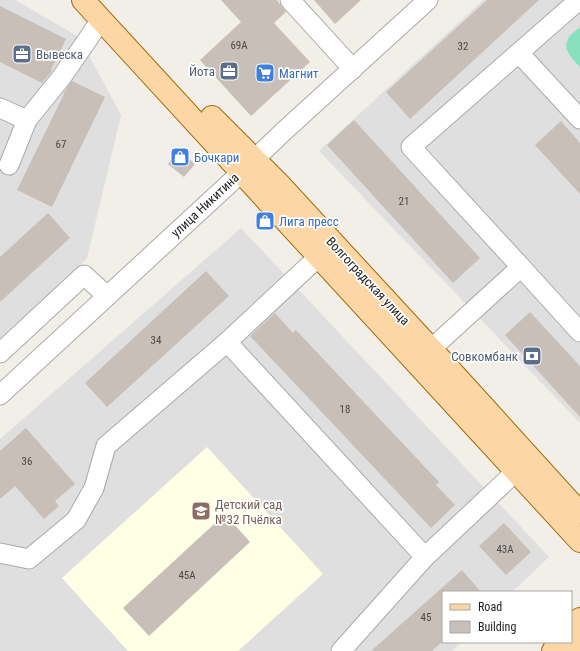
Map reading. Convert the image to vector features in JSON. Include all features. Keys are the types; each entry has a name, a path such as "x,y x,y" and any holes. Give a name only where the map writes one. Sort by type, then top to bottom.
{"main road":[{"name":"Волгоградская улица","path":"83,0 102,9 225,131 247,166 278,183 326,250 431,349 523,465 580,513"},
{"path":"326,250 523,465 580,541"},
{"path":"572,627 580,619"},
{"path":"572,651 580,642"}],"street":[{"path":"290,0 353,69"},
{"name":"улица Никитина","path":"0,395 428,0"},
{"path":"579,0 411,147 580,332"},
{"path":"9,165 28,120 61,78 88,39 102,9"},
{"path":"519,53 580,119"},
{"path":"0,108 28,120"},
{"path":"0,553 30,559 76,520 94,488 106,446 226,342 326,250"},
{"path":"431,349 521,267"},
{"path":"0,353 84,275 107,296"},
{"path":"226,342 425,557"},
{"path":"341,651 425,557 523,465"}],"shaded area":[{"path":"0,0 15,0 79,37 121,115 87,258 0,347"},
{"path":"483,0 580,0 580,423 319,151"},
{"path":"241,228 549,557 513,591 442,591 442,643 460,643 452,651 0,651 0,439"},
{"name":"Детский сад №32 Пчёлка","path":"207,447 323,574 238,651 128,651 62,578"}],"green space":[{"path":"580,27 580,67 569,54 566,47 569,37"}],"building":[{"path":"221,0 277,0 286,12 274,23 310,62 251,116 200,60 241,22"},
{"path":"314,0 361,0 335,24"},
{"path":"487,0 539,0 410,119 386,92"},
{"path":"0,6 66,39 51,70 52,71 42,83 0,62"},
{"path":"72,81 105,97 52,207 17,190 63,94"},
{"path":"354,120 480,258 453,283 327,145"},
{"path":"561,121 580,143 580,194 535,145"},
{"name":"Бочкари","path":"178,150 195,164 184,177 168,164"},
{"path":"48,213 70,238 0,302 0,257"},
{"path":"206,271 229,296 107,407 85,383"},
{"path":"530,312 580,366 580,417 505,335"},
{"path":"275,313 293,333 296,330 439,482 436,485 455,505 431,528 250,336"},
{"path":"26,428 75,484 55,501 59,506 44,519 15,486 0,499 0,451"},
{"path":"225,514 250,542 149,636 123,608"},
{"path":"504,523 531,552 506,575 479,546"},
{"path":"462,570 480,591 442,591 442,642 432,651 371,651"}],"place":[{"name":"Вывеска","path":"22,54"},
{"name":"Йота","path":"229,71"},
{"name":"Магнит","path":"265,73"},
{"name":"Бочкари","path":"180,157"},
{"name":"Лига пресс","path":"265,221"},
{"name":"Совкомбанк","path":"532,356"},
{"name":"Детский сад №32 Пчёлка","path":"201,511"}]}
